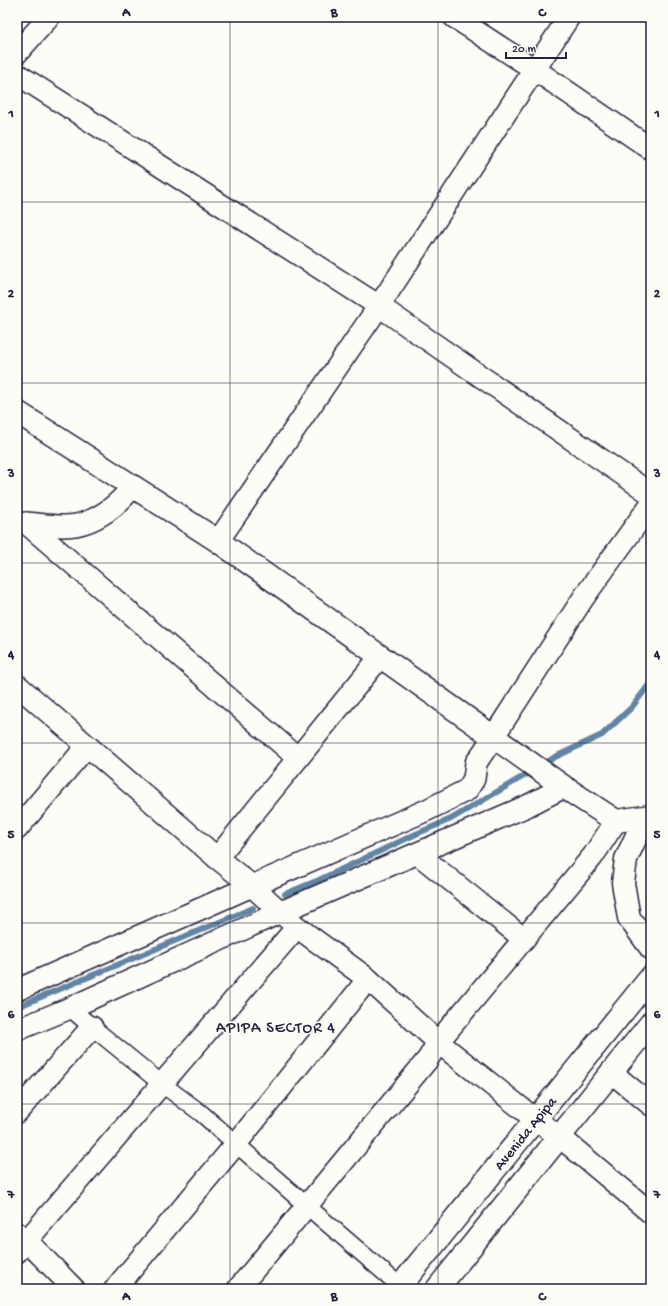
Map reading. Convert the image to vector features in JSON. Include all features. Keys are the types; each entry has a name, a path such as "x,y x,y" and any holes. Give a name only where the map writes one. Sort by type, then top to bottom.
{"street":[{"path":"17,53 49,17"},
{"path":"454,17 651,148"},
{"path":"218,541 379,306 569,17"},
{"path":"17,74 379,306 651,494"},
{"path":"17,412 218,541 564,787 616,821 651,816"},
{"path":"22,528 76,525 98,517 112,509 122,500 133,486"},
{"path":"17,990 427,810 467,790 474,779 476,763 584,597 651,504"},
{"path":"22,528 298,758"},
{"path":"217,858 380,657"},
{"path":"17,685 217,858 252,886 297,927 368,979 438,1042 536,1120 560,1137 651,1213"},
{"path":"17,829 87,746"},
{"path":"17,1030 70,1008 281,912 527,806 564,787"},
{"path":"651,816 638,833 626,860 622,883 629,918 651,948"},
{"path":"238,1289 428,1059 438,1042 593,856 616,821"},
{"path":"418,854 524,939"},
{"path":"74,1289 20,1242 162,1084 297,927"},
{"name":"Avenida Apipa","path":"399,1288 651,978"},
{"path":"115,1289 236,1144 368,979"},
{"path":"70,1008 162,1084 201,1113 399,1288"},
{"name":"Avenida Apipa","path":"437,1289 651,1023"},
{"path":"17,1112 92,1027"},
{"path":"611,1072 651,1105"}],"waterway":[{"path":"542,765 555,757 602,735 632,707 651,682"},
{"path":"285,894 319,880 451,819 534,770"},
{"path":"17,1007 253,908"}],"district":[{"name":"APIPA SECTOR 4","path":"276,1026"}]}
